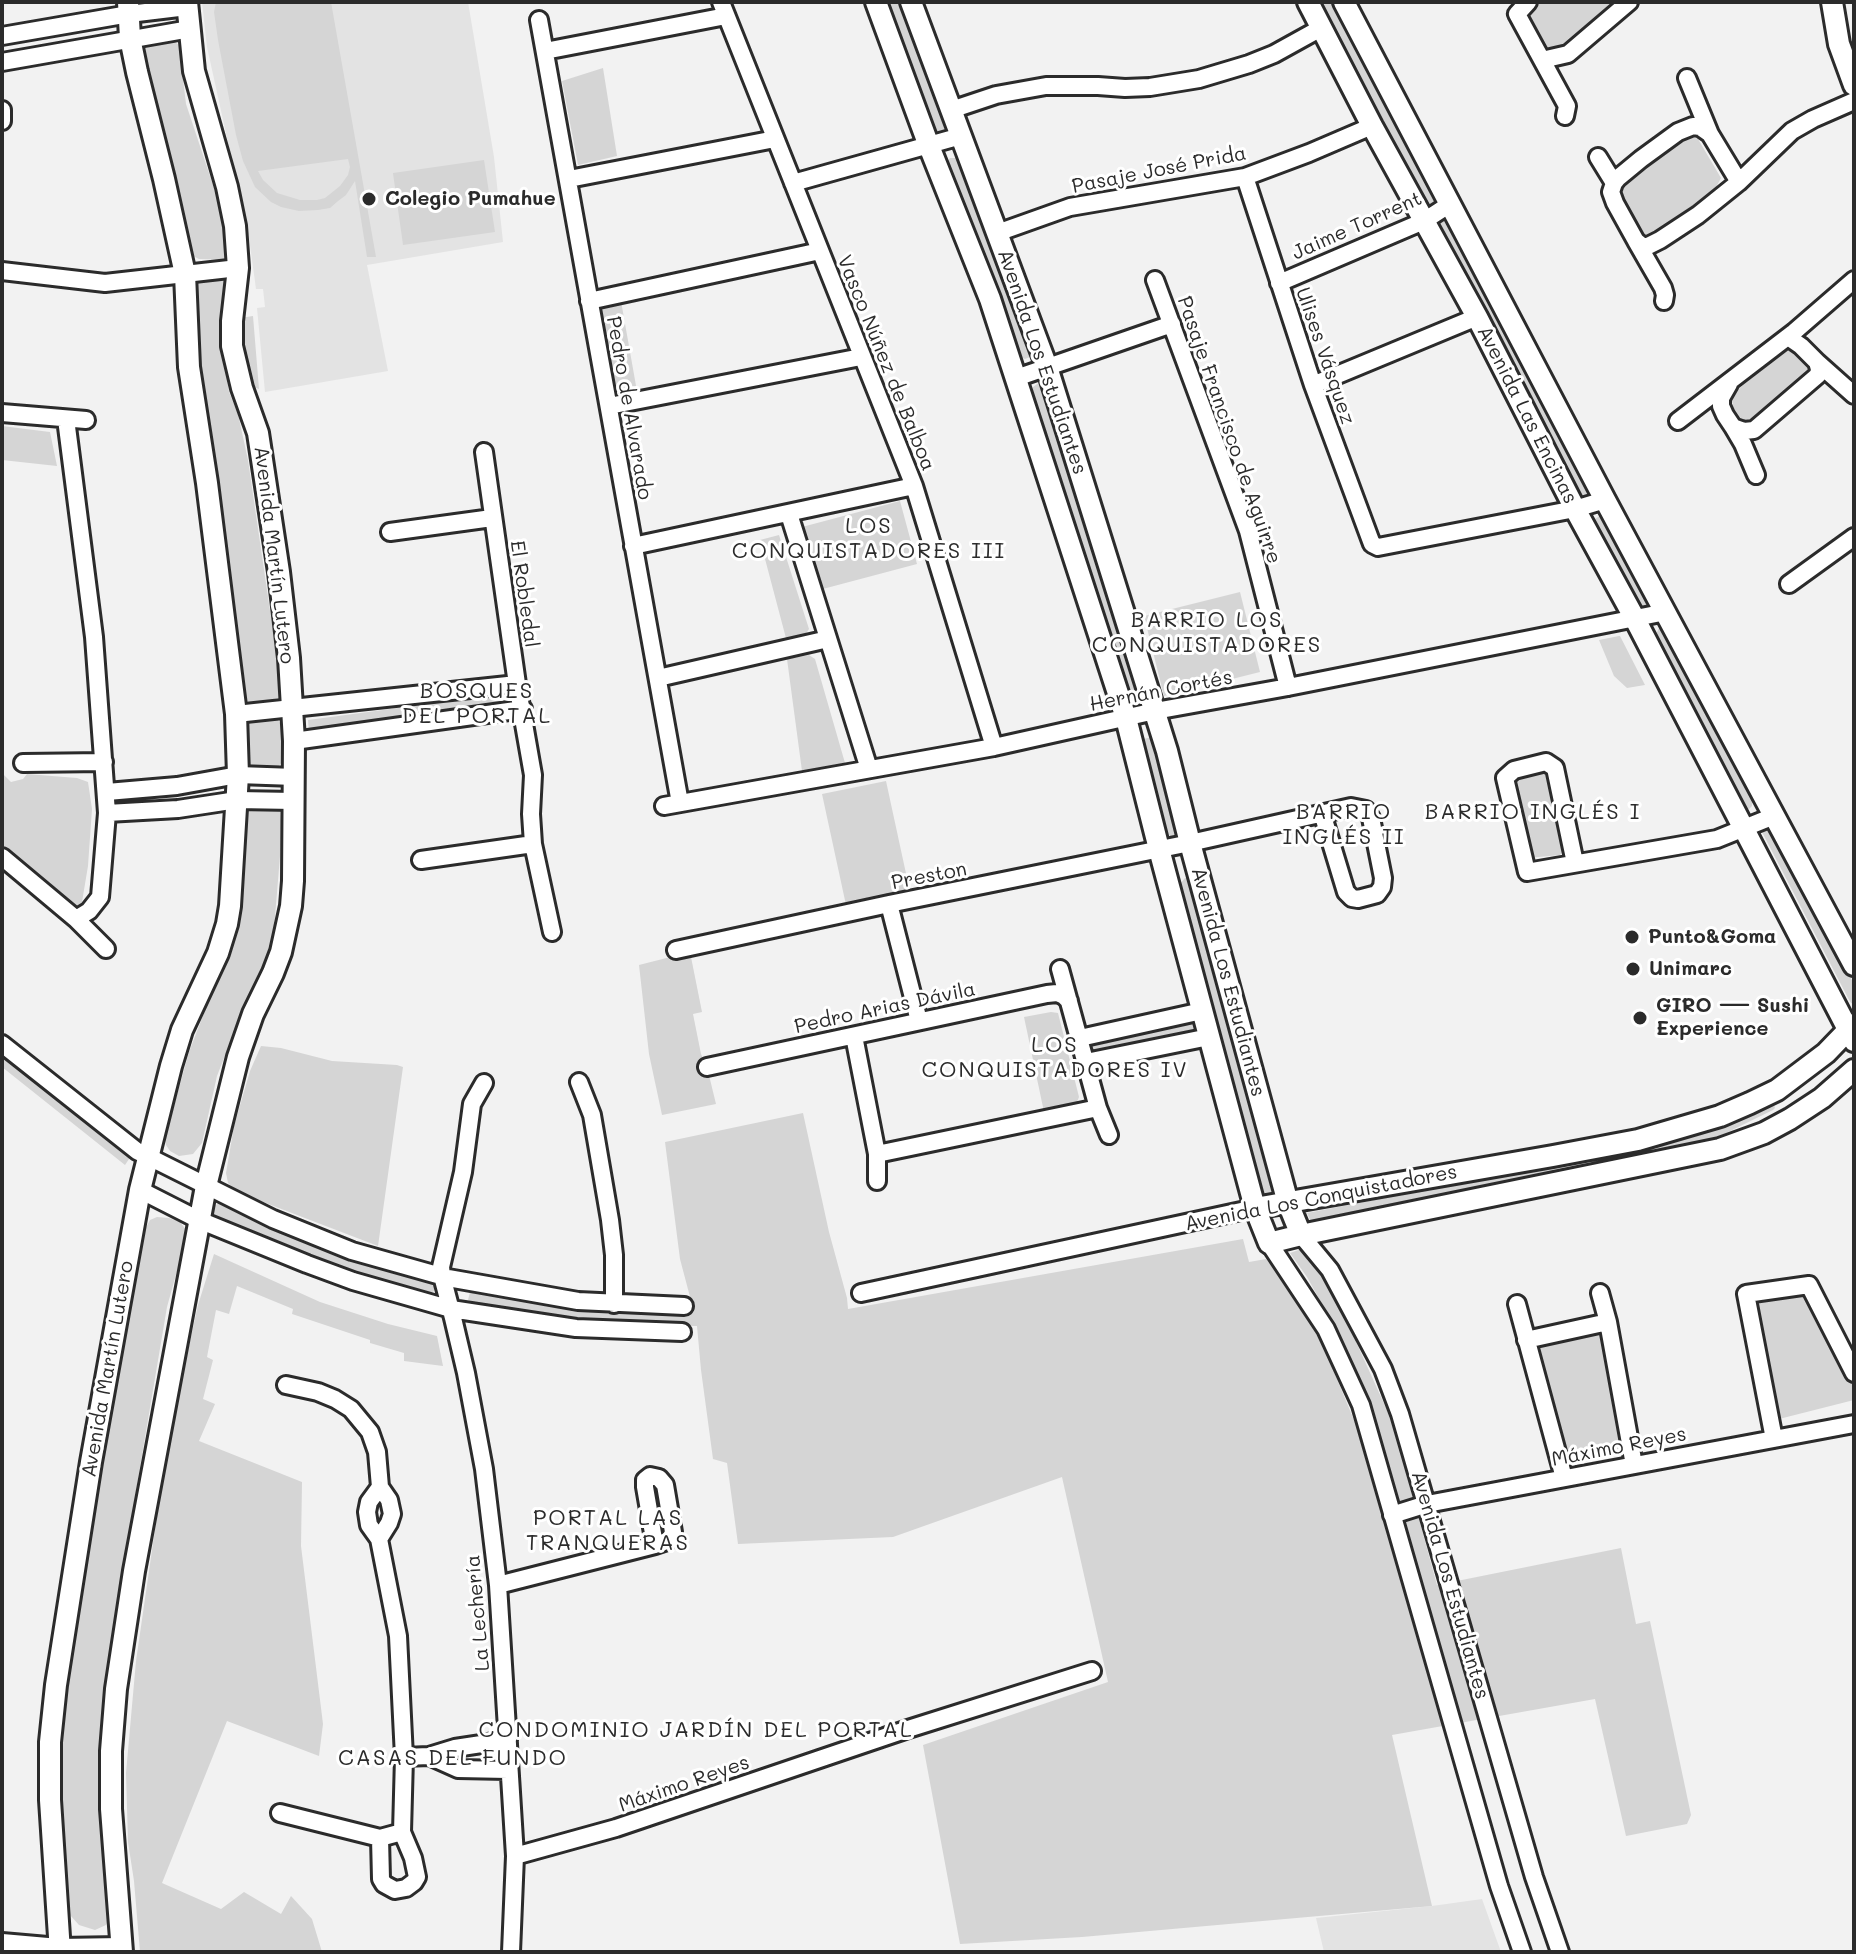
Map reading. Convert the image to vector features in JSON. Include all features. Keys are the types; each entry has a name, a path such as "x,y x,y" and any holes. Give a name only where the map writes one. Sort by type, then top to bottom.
{"street":[{"name":"Avenida Los Estudiantes","path":"876,2 990,299 1126,718 1255,1208 1269,1243 1332,1340 1361,1405 1499,1886 1522,1952"},
{"name":"Avenida Las Encinas","path":"1308,2 1852,1032"},
{"name":"Avenida Las Encinas","path":"1344,2 1605,500 1854,965"},
{"path":"1528,2 1517,14 1567,106 1565,116"},
{"path":"1542,60 1568,54 1629,2"},
{"path":"1832,2 1839,44 1854,85"},
{"name":"Avenida Los Estudiantes","path":"915,3 951,110 1047,367 1155,711 1288,1203 1301,1235 1330,1270 1383,1369 1400,1414 1530,1863 1560,1952"},
{"name":"Avenida Martín Lutero","path":"59,1949 50,1800 52,1713 91,1462 140,1190 182,1030 218,953 227,924 237,800 236,714 189,367 185,274 130,38 129,8 187,4 194,71 235,226 238,268 232,346 262,450 279,572 294,741 293,881 281,952 253,1014 238,1057 206,1186 137,1556 112,1720 111,1809 122,1949"},
{"path":"2,36 129,8"},
{"path":"545,51 724,9"},
{"name":"Vasco Núñez de Balboa","path":"724,9 914,486 994,747"},
{"name":"Pedro de Alvarado","path":"539,20 658,678 672,804"},
{"path":"951,110 996,95 1046,86 1137,87 1199,79 1274,54 1321,28"},
{"path":"2,62 190,29"},
{"path":"1687,78 1710,134 1739,182"},
{"path":"1636,241 1648,246 1660,240 1739,182 1792,131 1854,101"},
{"path":"2,110 2,121"},
{"name":"Pasaje José Prida","path":"997,233 1070,207 1245,177 1372,126"},
{"path":"1664,301 1663,288 1611,192 1614,183 1641,159 1687,127 1700,127 1710,134"},
{"path":"793,183 961,136"},
{"path":"569,179 775,139"},
{"path":"1598,157 1614,183"},
{"name":"Ulises Vásquez","path":"1245,177 1313,385 1372,544 1575,509"},
{"name":"Jaime Torrent","path":"1279,283 1424,221 1450,204"},
{"path":"589,301 820,251"},
{"path":"2,271 105,283 238,268"},
{"name":"Pasaje Francisco de Aguirre","path":"1155,280 1248,531 1288,687"},
{"path":"1678,421 1788,337 1854,280"},
{"path":"1313,385 1477,317"},
{"path":"1016,378 1172,324"},
{"path":"1788,337 1854,395"},
{"path":"609,406 861,357"},
{"path":"1733,427 1744,431 1754,430 1813,381 1818,375 1817,362"},
{"path":"1730,382 1721,398 1721,406 1743,444 1756,475"},
{"path":"2,413 86,420"},
{"path":"66,419 94,637 107,792 100,897 89,911 76,919"},
{"name":"El Robledal","path":"484,452 533,775 533,844 552,932"},
{"path":"633,546 914,486"},
{"path":"1575,509 1605,500"},
{"path":"789,514 869,769"},
{"path":"390,532 492,518"},
{"path":"1789,584 1852,540"},
{"name":"Hernán Cortés","path":"672,804 994,747 1155,711 1666,612"},
{"path":"658,678 828,639"},
{"path":"236,714 517,684"},
{"path":"294,741 523,709"},
{"path":"23,763 104,762"},
{"path":"1575,863 1555,768 1546,762 1514,770 1505,778 1527,872 1717,839 1774,816"},
{"path":"107,792 177,786 238,775 295,777"},
{"path":"177,786 178,809"},
{"path":"107,813 178,809 237,800 294,801"},
{"name":"Preston","path":"676,950 1322,813 1357,807 1369,814 1383,878 1377,894 1358,899 1346,892 1322,813"},
{"path":"421,860 533,844"},
{"path":"2,857 76,919 106,949"},
{"path":"889,904 919,1021"},
{"path":"1060,969 1098,1108 1109,1135"},
{"name":"Pedro Arias Dávila","path":"707,1067 1051,993 1062,995 1069,1001"},
{"path":"1080,1038 1202,1011"},
{"name":"Avenida Los Conquistadores","path":"861,1293 1255,1208 1638,1140 1720,1116 1777,1090 1852,1032"},
{"path":"854,1036 877,1154 877,1181"},
{"path":"1086,1062 1209,1037"},
{"path":"2,1044 137,1151 273,1219 352,1251 442,1276 578,1301 684,1306"},
{"name":"Avenida Los Conquistadores","path":"1269,1243 1720,1149 1764,1133 1790,1119 1822,1098 1854,1070"},
{"path":"579,1082 592,1115 610,1220 614,1304"},
{"path":"442,1276 444,1253 463,1172 472,1104 484,1083"},
{"path":"1777,1090 1790,1119"},
{"path":"877,1154 1098,1108"},
{"path":"140,1190 199,1220 342,1277 451,1309 576,1328 682,1332"},
{"name":"La Lechería","path":"442,1276 466,1373 484,1469 498,1585 515,1856 511,1952"},
{"path":"1774,1439 1746,1294 1809,1285 1854,1373"},
{"path":"1600,1293 1634,1465"},
{"path":"1517,1304 1564,1478"},
{"path":"1526,1340 1608,1322"},
{"path":"286,1385 318,1392 343,1404 370,1432 380,1487 389,1500 392,1514 379,1539"},
{"name":"Máximo Reyes","path":"1392,1515 1427,1504 1854,1424"},
{"path":"380,1487 369,1502 367,1512 369,1525 379,1539 398,1636 404,1757 402,1832 417,1877 406,1888 395,1890 381,1879 380,1838"},
{"path":"498,1585 655,1545"},
{"name":"Máximo Reyes","path":"515,1856 616,1828 908,1729 1092,1671"},
{"path":"404,1757 429,1756 455,1748 508,1740"},
{"path":"429,1756 458,1769 508,1770"},
{"path":"280,1813 380,1838 402,1832"},
{"path":"2,1942 59,1949 122,1949"}],"shaded area":[{"name":"Colegio Pumahue","path":"202,2 468,2 494,157 503,242 367,265 388,371 265,392 257,308 265,307 263,289 256,289 249,238 207,47"},
{"path":"216,2 331,2 376,257 367,257 355,181 346,195 330,208 318,210 299,211 281,207 255,187 236,135 214,12","holes":["348,159 350,167 340,186 325,198 317,200 300,200 277,193 258,171"]},
{"path":"887,2 899,2 947,130 944,136 939,137 931,126"},
{"path":"1320,2 1333,2 1437,200 1435,205 1430,207 1426,204"},
{"path":"1539,2 1617,2 1553,51 1544,49 1526,22 1530,9"},
{"path":"171,39 179,45 186,104 223,215 230,260 199,259 189,249 139,47 141,42"},
{"path":"603,68 617,156 578,165 562,81"},
{"path":"1689,136 1698,139 1721,178 1713,193 1648,240 1637,233 1619,198 1617,187 1678,140"},
{"path":"950,158 957,158 1022,323 1031,351 1030,357 1025,359 1020,357 946,164"},
{"path":"484,160 495,232 403,245 393,173"},
{"path":"1446,219 1453,229 1592,497 1582,501 1441,231 1439,222"},
{"path":"224,277 229,283 222,306 223,352 229,392 238,414 248,460 281,686 279,698 251,703 243,700 208,453 193,299 197,280"},
{"path":"621,301 638,397 613,401 596,305"},
{"path":"253,316 259,389 246,384 238,357 240,318"},
{"path":"1787,348 1793,348 1801,355 1808,367 1807,377 1751,422 1740,419 1732,401 1735,392"},
{"path":"1040,382 1144,704 1138,709 1128,697 1033,393 1033,387"},
{"path":"2,426 50,432 57,466 2,460"},
{"name":"LOS CONQUISTADORES III","path":"900,501 917,564 819,590 802,527"},
{"path":"1601,515 1607,518 1648,602 1645,606 1638,604 1593,524"},
{"path":"779,535 809,629 803,638 787,642 760,540"},
{"name":"BARRIO LOS CONQUISTADORES","path":"1240,592 1260,672 1164,696 1144,616"},
{"path":"1659,628 1666,632 1705,704 1752,800 1749,809 1744,810 1655,636"},
{"path":"1620,636 1645,685 1627,688 1614,676 1599,640"},
{"path":"809,655 815,659 845,763 802,771 787,659"},
{"path":"503,694 505,706 309,732 308,720"},
{"path":"276,717 282,735 282,762 273,769 253,767 247,761 248,723"},
{"path":"1152,737 1181,835 1178,838 1171,837 1167,832 1139,740"},
{"path":"1546,767 1551,771 1567,847 1560,855 1528,858 1512,779"},
{"path":"2,773 11,782 23,779 27,774 77,778 88,782 92,809 88,866 82,902 76,909 2,850"},
{"path":"886,781 910,892 846,905 822,794"},
{"path":"247,805 280,807 282,832 273,941 217,1076 202,1143 193,1154 179,1156 170,1151 165,1138 189,1052 226,956 238,912 245,858 244,812"},
{"path":"1768,826 1854,984 1854,1004 1848,998 1762,832"},
{"path":"1185,878 1191,879 1279,1194 1264,1198 1180,884"},
{"path":"690,952 702,1012 693,1014 716,1104 662,1115 649,1054 639,965"},
{"name":"LOS CONQUISTADORES IV","path":"1058,1013 1079,1097 1075,1107 1044,1112 1024,1017"},
{"path":"1196,1022 1198,1031 1096,1052 1089,1048 1093,1041"},
{"path":"261,1046 332,1061 403,1067 378,1246 237,1192 228,1183 226,1173 234,1126 250,1071"},
{"path":"2,1049 131,1156 125,1165 2,1067"},
{"path":"1773,1102 1773,1110 1691,1146 1312,1224 1307,1213 1685,1135"},
{"path":"803,1113 848,1309 1243,1239 1249,1262 1266,1259 1299,1304 1322,1343 1354,1420 1374,1416 1336,1329 1290,1253 1304,1248 1338,1302 1386,1408 1437,1585 1621,1548 1636,1624 1650,1621 1691,1815 1687,1824 1626,1836 1595,1699 1392,1735 1432,1906 1082,1937 960,1944 923,1745 1108,1682 1062,1477 893,1537 738,1544 727,1463 713,1459 697,1326 640,1326 566,1320 479,1305 468,1300 473,1290 619,1313 694,1312 680,1259 665,1142"},
{"path":"221,1202 326,1249 423,1278 434,1286 434,1291 425,1293 362,1275 296,1251 214,1215 214,1206"},
{"path":"157,1217 180,1222 187,1235 167,1307 137,1485 100,1743 98,1796 110,1917 106,1925 95,1930 79,1925 70,1915 57,1764 59,1734 86,1545 135,1258 144,1231 150,1220"},
{"path":"214,1254 320,1302 437,1336 443,1366 404,1361 404,1353 292,1314 293,1309 237,1286 229,1314 216,1310 207,1357 213,1360 203,1399 215,1404 199,1441 302,1482 301,1546 323,1724 319,1756 227,1721 162,1883 221,1909 244,1892 281,1914 291,1896 312,1919 322,1952 140,1952 128,1842 126,1773 136,1661 167,1446 198,1305"},
{"path":"1806,1292 1854,1381 1854,1400 1779,1419 1752,1305 1754,1298"},
{"path":"1601,1329 1626,1449 1566,1460 1533,1345"},
{"path":"1482,1899 1501,1952 1324,1952 1316,1918 1432,1906"}],"place":[{"name":"Colegio Pumahue","path":"369,199"},
{"name":"Punto&Goma","path":"1632,937"},
{"name":"Unimarc","path":"1633,969"},
{"name":"GIRO — Sushi Experience","path":"1640,1018"}],"district":[{"name":"LOS CONQUISTADORES III","path":"869,538"},
{"name":"BARRIO LOS CONQUISTADORES","path":"1207,632"},
{"name":"BOSQUES DEL PORTAL","path":"477,704"},
{"name":"BARRIO INGLÉS I","path":"1533,812"},
{"name":"BARRIO INGLÉS II","path":"1344,824"},
{"name":"LOS CONQUISTADORES IV","path":"1055,1058"},
{"name":"PORTAL LAS TRANQUERAS","path":"608,1530"},
{"name":"CONDOMINIO JARDÍN DEL PORTAL","path":"696,1730"},
{"name":"CASAS DEL FUNDO","path":"453,1758"}]}
